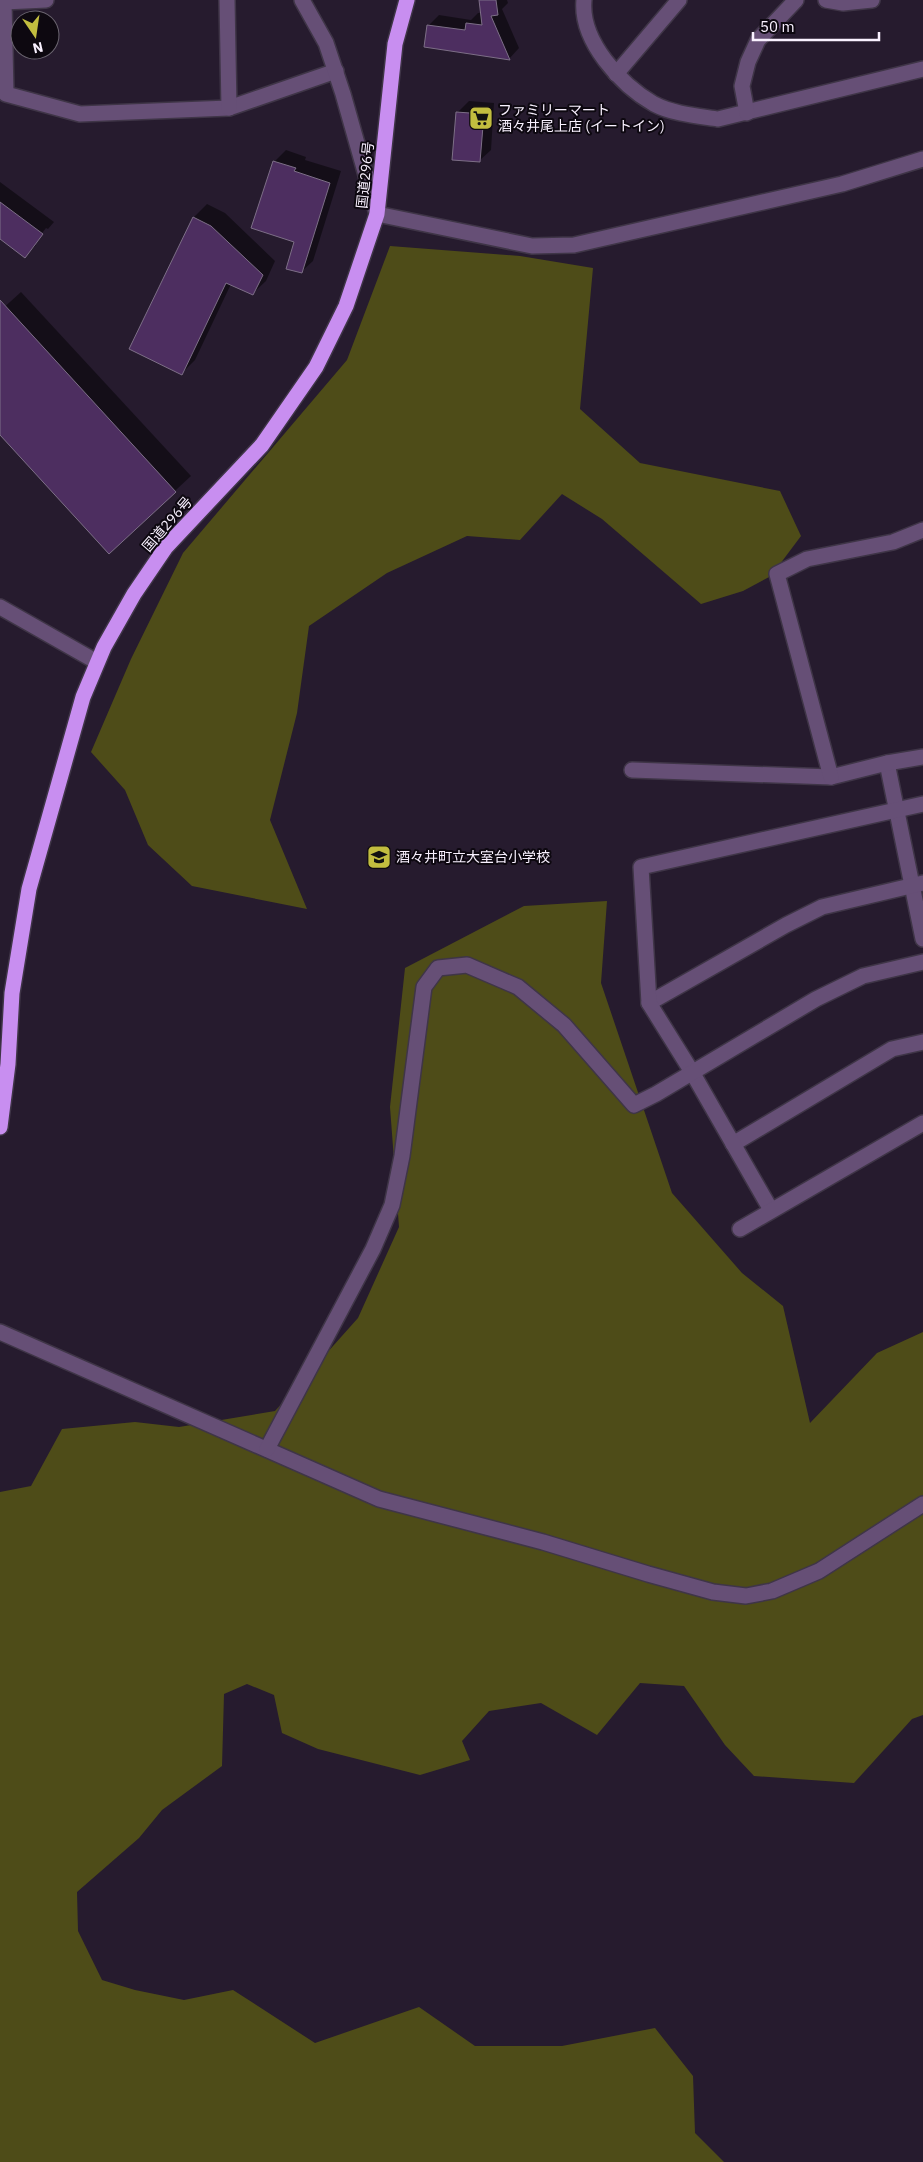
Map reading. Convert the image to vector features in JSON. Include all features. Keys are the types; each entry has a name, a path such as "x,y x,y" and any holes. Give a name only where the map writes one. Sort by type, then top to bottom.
{"highway":[{"name":"国道296号","path":"0,1127 8,1064 12,993 29,889 83,697 97,662 134,594 166,547 262,445 316,367 346,306 378,214 395,44 407,0"}],"street":[{"path":"46,0 4,2 6,94 80,114 229,108 336,71"},
{"path":"227,0 229,108"},
{"path":"302,0 326,43 336,71 378,214 532,246 574,245 842,184 923,159"},
{"path":"584,0 583,8 587,25 596,49 616,74 655,104 677,112 718,119 923,69"},
{"path":"616,74 680,0"},
{"path":"747,113 742,86 748,62 758,40 796,0"},
{"path":"826,0 843,3 872,0"},
{"path":"831,777 777,574 807,559 893,542 923,530"},
{"path":"0,607 97,662"},
{"path":"632,770 831,777 887,763 923,757"},
{"path":"887,763 896,810 917,884 923,939"},
{"path":"771,1210 692,1072 649,1003 640,867 923,804"},
{"path":"649,1003 786,925 822,907 917,884"},
{"path":"267,1449 373,1249 392,1205 402,1156 424,987 438,968 467,965 518,986 564,1025 634,1105 816,1000 863,976 923,962"},
{"path":"733,1144 892,1048 923,1042"},
{"path":"740,1229 923,1123"},
{"path":"0,1332 379,1499 543,1542 713,1592 746,1596 772,1590 819,1571 923,1504"}],"shaded area":[{"path":"390,246 520,256 593,268 580,409 640,463 780,491 801,536 771,576 743,591 701,604 602,519 562,494 520,540 467,536 387,573 309,626 297,713 270,820 307,909 192,886 148,845 125,790 91,752 131,659 183,553 347,360"},
{"path":"607,901 601,983 672,1193 742,1273 783,1306 810,1423 877,1353 923,1332 923,1715 912,1719 854,1783 754,1776 725,1745 684,1686 640,1683 597,1735 541,1703 489,1711 462,1741 470,1760 420,1775 318,1749 282,1733 274,1695 247,1684 224,1694 222,1766 162,1810 139,1838 77,1892 78,1931 102,1980 135,1990 184,2000 233,1990 315,2043 419,2007 475,2046 562,2046 655,2028 693,2076 695,2133 724,2162 0,2162 0,1492 31,1486 62,1429 135,1422 179,1427 275,1411 358,1318 399,1227 390,1107 405,968 524,906"}],"building":[{"path":"479,0 496,0 498,15 491,16 510,60 424,47 427,25 465,30 466,23 482,25"},
{"path":"456,112 484,114 480,162 452,160"},
{"path":"273,161 296,168 294,171 330,183 302,273 286,269 294,242 251,228"},
{"path":"0,202 43,234 25,258 0,239"},
{"path":"193,217 211,226 263,275 253,295 226,283 182,375 129,349"},
{"path":"0,300 176,492 109,554 0,435"}],"place":[{"name":"ファミリーマート 酒々井尾上店 (イートイン)","path":"481,118"},
{"name":"酒々井町立大室台小学校","path":"379,857"}]}
